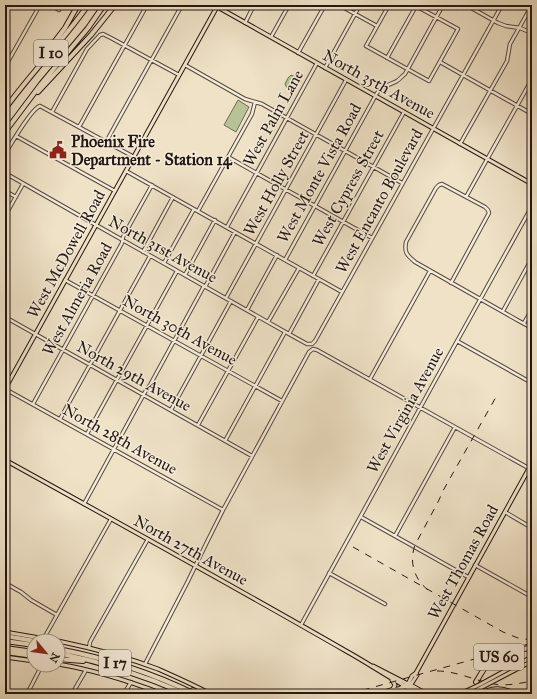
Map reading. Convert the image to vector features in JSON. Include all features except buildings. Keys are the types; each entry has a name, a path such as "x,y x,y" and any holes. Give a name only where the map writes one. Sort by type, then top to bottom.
{"highway":[{"path":"12,100 28,76 65,28 78,5"},
{"name":"I 10","path":"5,109 88,5"},
{"name":"I 10","path":"5,132 22,108 88,28 104,5"},
{"path":"22,108 91,35 115,5"},
{"path":"5,636 26,640"},
{"path":"5,641 26,644"},
{"path":"5,647 26,650"},
{"name":"US 60","path":"476,682 486,666 494,659 532,647"},
{"name":"I 17","path":"66,651 117,663 146,673 195,694"},
{"path":"5,653 26,655"},
{"path":"66,656 78,657 113,666 186,694"},
{"name":"I 17","path":"66,657 128,674 178,693"},
{"path":"66,660 83,661"},
{"path":"170,683 202,694"},
{"path":"386,692 408,686"},
{"name":"West Thomas Road","path":"404,694 408,686"},
{"name":"North 27th Avenue","path":"408,686 419,694"},
{"name":"North 27th Avenue","path":"408,686 426,694"}],"main road":[{"name":"North 35th Avenue","path":"216,6 532,184"},
{"name":"West McDowell Road","path":"5,389 185,65 216,6"},
{"name":"North 27th Avenue","path":"5,460 301,625 391,678 408,686"},
{"name":"West Thomas Road","path":"408,686 417,675 416,673 468,577 532,463"},
{"path":"5,632 26,635"},
{"path":"66,643 145,664 190,683 211,694"},
{"path":"5,657 26,660"},
{"path":"469,694 514,669 532,657"},
{"name":"North 27th Avenue","path":"364,661 383,670 408,686"},
{"path":"460,694 532,661"},
{"path":"66,666 108,675 163,694"},
{"path":"376,694 392,690 394,684 391,678"},
{"path":"477,694 499,688 505,689 514,694"}],"street":[{"path":"5,67 40,5"},
{"path":"51,5 60,10"},
{"path":"79,126 147,5"},
{"path":"106,142 182,5"},
{"path":"244,22 254,5"},
{"path":"271,38 289,5"},
{"path":"298,53 325,5"},
{"path":"339,5 377,26"},
{"name":"West Palm Lane","path":"325,68 360,5"},
{"path":"387,58 415,5 458,29 430,81 387,58 366,46 389,5"},
{"name":"West Monte Vista Road","path":"285,260 378,91 400,79 405,74 443,5"},
{"path":"466,5 493,21 506,26 520,28 532,33"},
{"name":"West Encanto Boulevard","path":"310,344 314,343 502,5"},
{"path":"460,144 507,61 510,44 532,5"},
{"path":"52,112 87,49 102,34 105,34 179,75"},
{"path":"532,58 532,69"},
{"path":"440,62 532,114"},
{"name":"West Palm Lane","path":"227,227 317,63"},
{"path":"185,65 245,99 262,104 402,183"},
{"path":"466,197 532,79"},
{"name":"West Holly Street","path":"226,298 346,80"},
{"path":"198,211 252,114 255,102"},
{"path":"5,154 30,116 38,106 40,106 134,157"},
{"name":"West Cypress Street","path":"313,276 404,112"},
{"path":"16,136 115,191"},
{"path":"228,157 372,238"},
{"path":"126,171 342,292"},
{"name":"North 31st Avenue","path":"5,174 258,317 310,344"},
{"path":"5,212 9,209 23,184"},
{"path":"451,283 488,216 488,211 485,207 442,184 436,188 406,242 405,248 407,255 414,262 451,283 503,312 524,323 532,328"},
{"name":"West Almeria Road","path":"33,404 152,185"},
{"path":"5,191 16,197"},
{"path":"143,252 173,197"},
{"name":"West Virginia Avenue","path":"301,625 532,206"},
{"path":"164,263 194,209"},
{"path":"528,213 532,215"},
{"path":"184,275 215,220"},
{"path":"84,504 235,232"},
{"name":"West Monte Vista Road","path":"247,310 277,255"},
{"path":"60,419 150,256"},
{"path":"503,312 532,258"},
{"path":"5,267 5,272"},
{"path":"268,322 298,268"},
{"path":"86,434 177,271"},
{"path":"370,379 430,271"},
{"path":"289,334 319,279"},
{"name":"North 30th Avenue","path":"65,280 282,401"},
{"path":"171,410 231,301"},
{"path":"524,323 532,309"},
{"name":"North 29th Avenue","path":"5,317 252,456"},
{"path":"198,425 258,317"},
{"path":"225,441 285,332"},
{"path":"457,340 532,383"},
{"path":"145,664 196,566 223,510 309,352 313,349 370,379 530,469"},
{"name":"North 28th Avenue","path":"5,389 223,510"},
{"path":"395,536 455,427"},
{"path":"504,512 532,528"},
{"path":"361,517 468,577"},
{"path":"47,633 111,519"},
{"path":"89,648 148,539"},
{"path":"475,565 532,597"},
{"path":"329,573 385,604"},
{"path":"5,583 57,615"},
{"path":"72,694 86,670"},
{"path":"27,694 38,673"},
{"path":"124,694 131,682"}],"green space":[{"path":"291,75 300,79 301,81 295,90 292,91 287,88 285,84"},
{"path":"238,100 249,107 236,132 224,125"}],"railway":[{"path":"428,590 419,581 414,570 413,551 415,545 444,489 496,397"},
{"path":"353,547 503,632 518,638 532,640"},
{"path":"349,694 532,643"},
{"path":"437,671 453,673 501,685 532,681"}],"place":[{"name":"Phoenix Fire Department - Station 14","path":"58,150"}]}
